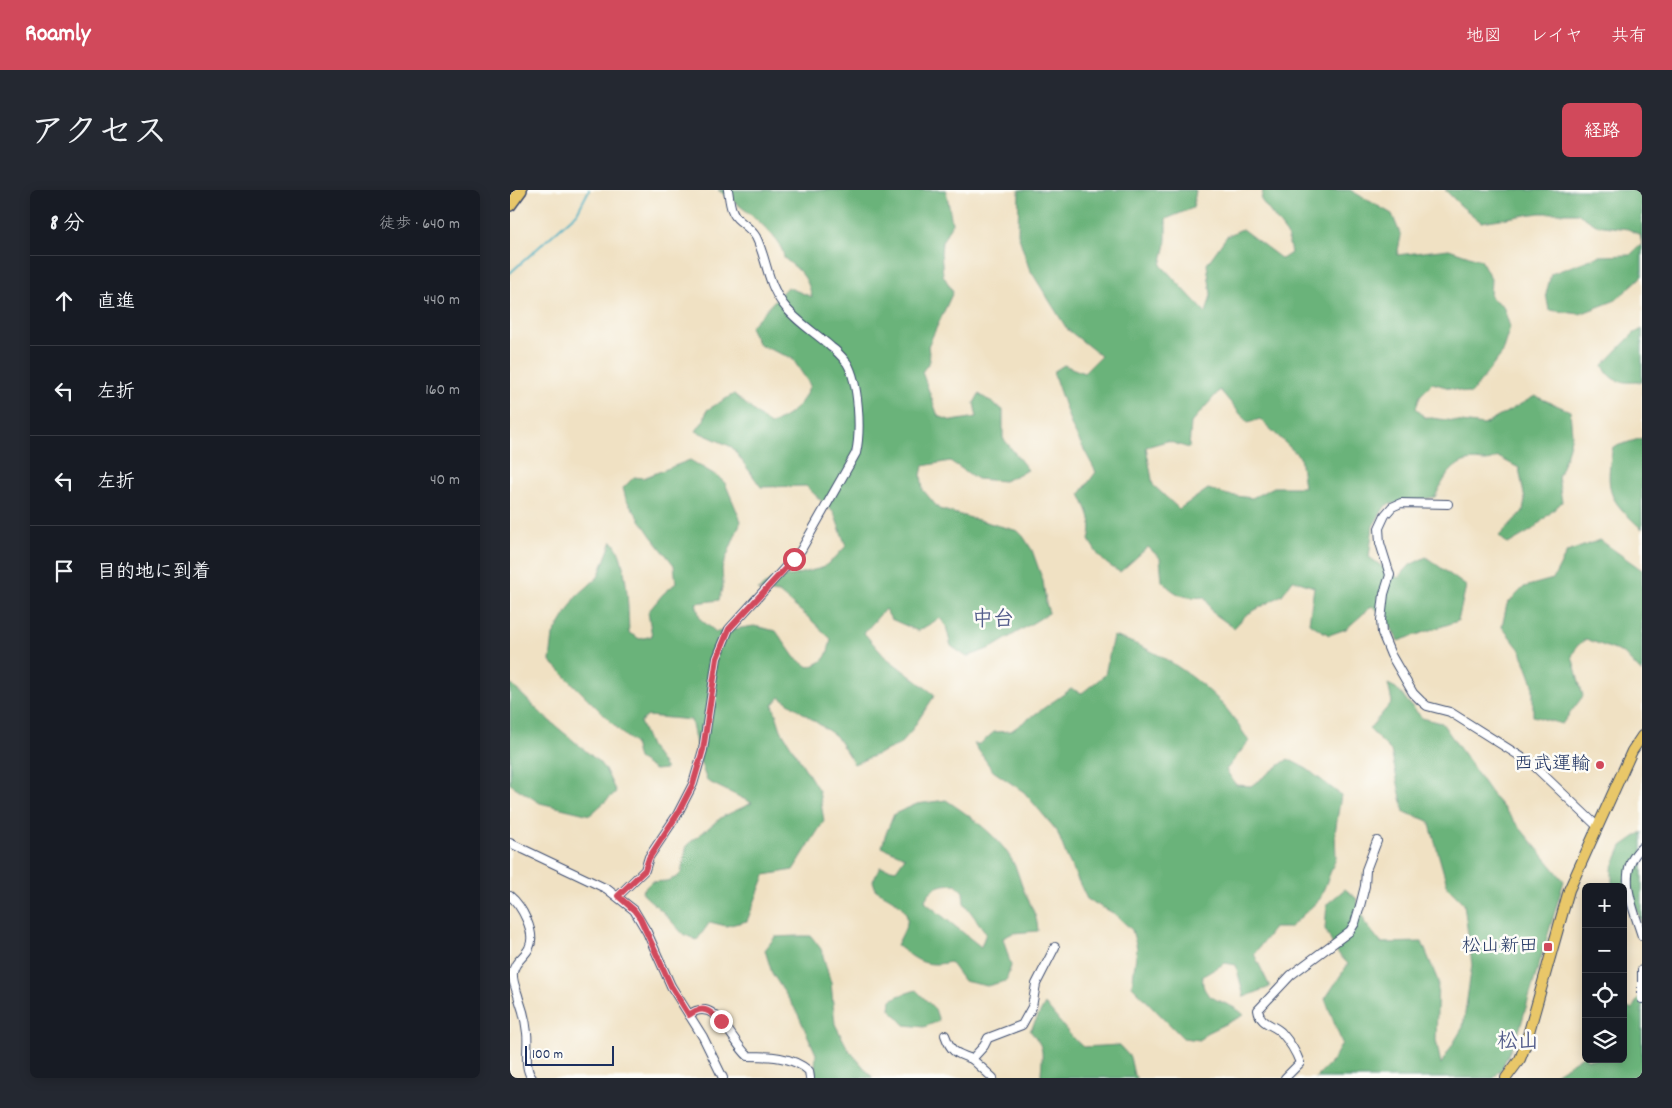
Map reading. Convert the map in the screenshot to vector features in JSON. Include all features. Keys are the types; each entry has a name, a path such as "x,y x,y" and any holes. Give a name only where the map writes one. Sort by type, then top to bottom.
{"highway":[{"path":"510,205 521,190"}],"main road":[{"path":"1506,1078 1520,1059 1525,1046 1569,890 1632,751 1642,736"}],"street":[{"path":"618,896 645,870 649,858 677,815 693,784 703,750 717,658 729,629 801,550 856,453 858,444 860,427 857,401 852,376 847,364 832,347 798,322 783,305 773,289 756,237 732,211 728,190"},
{"path":"1448,504 1401,503 1392,507 1379,528 1380,543 1390,575 1384,594 1381,620 1382,633 1391,655 1420,701 1428,706 1450,712 1531,763 1597,826"},
{"path":"1285,1078 1300,1064 1297,1052 1280,1031 1263,1021 1258,1010 1291,975 1350,931 1355,923 1365,886 1366,870 1377,841"},
{"path":"510,843 607,889 634,910 640,918 671,986 703,1037 723,1078"},
{"path":"1642,847 1630,862 1628,870 1632,904 1642,936"},
{"path":"510,896 522,908 531,934 530,947 515,964 513,974 514,986 525,1018 528,1035 527,1072 532,1078"},
{"path":"972,1058 984,1046 988,1038 1022,1025 1032,1007 1036,984 1055,947"},
{"path":"1642,970 1642,999"},
{"path":"689,1015 696,1010 711,1012 732,1034 742,1051 748,1056 773,1056 802,1065 809,1071 810,1078"},
{"path":"945,1035 949,1047 958,1054 972,1058 993,1078"}],"green space":[{"path":"718,190 946,190 952,223 942,242 941,253 943,275 953,292 928,346 930,361 922,372 938,416 952,421 977,417 974,403 979,394 1003,410 1003,438 1028,470 1004,481 977,479 950,461 923,466 921,475 923,490 939,509 1018,531 1032,550 1043,581 1049,613 993,647 967,657 951,646 946,626 940,618 918,631 891,619 885,609 864,633 884,656 935,695 909,734 899,745 854,764 836,736 780,697 773,705 781,730 819,791 824,821 793,870 765,875 747,921 726,926 710,922 697,940 683,934 642,891 651,882 667,881 677,877 681,873 687,845 722,817 752,803 707,781 699,758 691,720 648,716 640,722 650,746 666,769 655,770 638,759 634,743 550,661 553,635 576,597 598,577 612,541 621,559 624,572 629,633 640,639 652,636 648,612 663,594 676,583 674,565 651,536 626,499 623,488 634,477 643,478 690,460 725,483 741,521 722,568 723,584 719,600 696,603 700,619 716,632 754,626 776,631 795,658 809,667 825,658 828,650 831,639 809,618 779,593 758,590 770,581 822,568 834,559 846,546 834,513 806,486 761,487 732,447 696,431 704,420 707,410 734,394 770,425 799,405 810,385 792,358 759,345 750,327 787,287 812,297 808,283 799,270 784,258 782,249 767,230 747,211"},
{"path":"1019,190 1196,190 1193,208 1166,219 1166,244 1161,265 1206,313 1211,295 1207,264 1227,236 1242,229 1282,259 1291,253 1287,234 1261,200 1263,190 1350,190 1392,214 1401,236 1397,255 1449,249 1481,260 1491,279 1490,297 1503,306 1510,327 1501,355 1471,394 1432,383 1420,396 1416,408 1424,417 1484,425 1535,396 1570,411 1572,434 1558,477 1562,502 1532,530 1508,544 1499,536 1523,511 1525,500 1519,468 1498,457 1489,461 1471,460 1456,466 1447,475 1435,497 1386,505 1373,526 1369,557 1398,578 1410,565 1426,557 1466,586 1458,621 1398,641 1386,617 1372,606 1346,629 1329,635 1309,623 1314,587 1293,580 1282,595 1246,615 1234,628 1212,612 1205,597 1186,597 1176,593 1167,586 1162,581 1160,558 1148,547 1120,572 1102,559 1089,540 1090,521 1088,511 1080,494 1096,472 1072,427 1053,372 1064,365 1084,373 1101,356 1067,329 1029,268 1018,234","holes":["1220,390 1248,423 1260,419 1300,457 1304,487 1274,487 1252,498 1228,495 1208,489 1179,509 1153,485 1146,447 1167,441 1189,448 1191,423"]},
{"path":"1445,190 1642,190 1642,244 1640,235 1628,229 1596,225 1577,213 1539,213 1481,222"},
{"path":"1642,244 1642,276 1616,300 1580,314 1549,310 1546,294 1551,274 1599,256 1630,255"},
{"path":"1642,329 1642,382 1624,382 1614,379 1603,365 1633,334"},
{"path":"1642,438 1642,529 1626,514 1613,497 1609,479 1613,447"},
{"path":"1600,540 1642,570 1642,673 1623,653 1586,639 1577,646 1572,656 1583,696 1562,724 1533,716 1533,684 1521,651 1502,627 1507,604 1524,587 1553,579 1567,552"},
{"path":"1113,636 1144,648 1176,666 1206,688 1229,712 1249,741 1226,770 1236,785 1251,786 1288,759 1307,769 1341,795 1335,833 1336,858 1320,899 1289,928 1274,928 1254,954 1270,987 1244,997 1236,965 1225,963 1203,976 1203,985 1210,996 1231,1006 1244,1015 1206,1033 1200,1040 1183,1038 1132,986 1137,948 1132,930 1115,914 1087,899 1057,831 1024,792 993,771 974,744 980,744 994,732 1011,731 1071,689 1082,693 1105,675"},
{"path":"510,683 545,717 599,762 606,771 616,792 590,815 540,803 510,784"},
{"path":"1388,684 1396,688 1422,718 1442,723 1491,793 1564,881 1519,1031 1502,1068 1494,1078 1315,1078 1333,1060 1342,1043 1325,999 1348,964 1336,951 1325,929 1327,904 1345,889 1356,898 1365,923 1381,943 1422,942 1438,981 1436,1040 1441,1064 1463,1027 1472,965 1464,904 1448,888 1429,821 1404,812 1391,751 1369,729 1392,702"},
{"path":"946,800 992,835 1015,865 1035,915 1038,931 1013,933 1003,938 1011,966 1006,981 987,986 964,981 950,962 941,964 927,963 916,959 897,945 907,923 907,917 902,907 876,890 873,881 880,867 896,870 905,857 882,847 894,814 917,804","holes":["956,884 963,892 964,903 986,933 981,947 926,903 925,900 931,891 941,886"]},
{"path":"1642,832 1642,924 1633,898 1627,896 1627,883 1612,883 1612,869 1622,846"},
{"path":"811,936 821,949 831,983 835,1024 848,1049 873,1078 814,1078 816,1054 797,1012 772,973 765,950 775,937"},
{"path":"916,990 935,1009 939,1021 924,1027 905,1025 890,1009 891,1000"},
{"path":"1642,992 1642,1078 1553,1078 1555,1074 1582,1057 1582,1063 1627,1063 1627,1008 1632,1009"},
{"path":"1045,1004 1072,1037 1083,1047 1119,1045 1130,1057 1134,1075 1137,1078 1043,1078 1041,1075 1041,1047 1030,1031"}],"waterway":[{"path":"510,273 577,213 589,190"}],"place":[{"name":"西武運輸","path":"1600,765"},
{"name":"松山新田","path":"1548,947"}],"district":[{"name":"中台","path":"993,621"},
{"name":"松山","path":"1518,1043"}],"route":[{"path":"721,1021 706,1010 696,1010 689,1015 671,986 640,918 627,902 618,896 645,870 649,858 677,815 693,784 703,750 717,658 729,629 794,559"}]}
